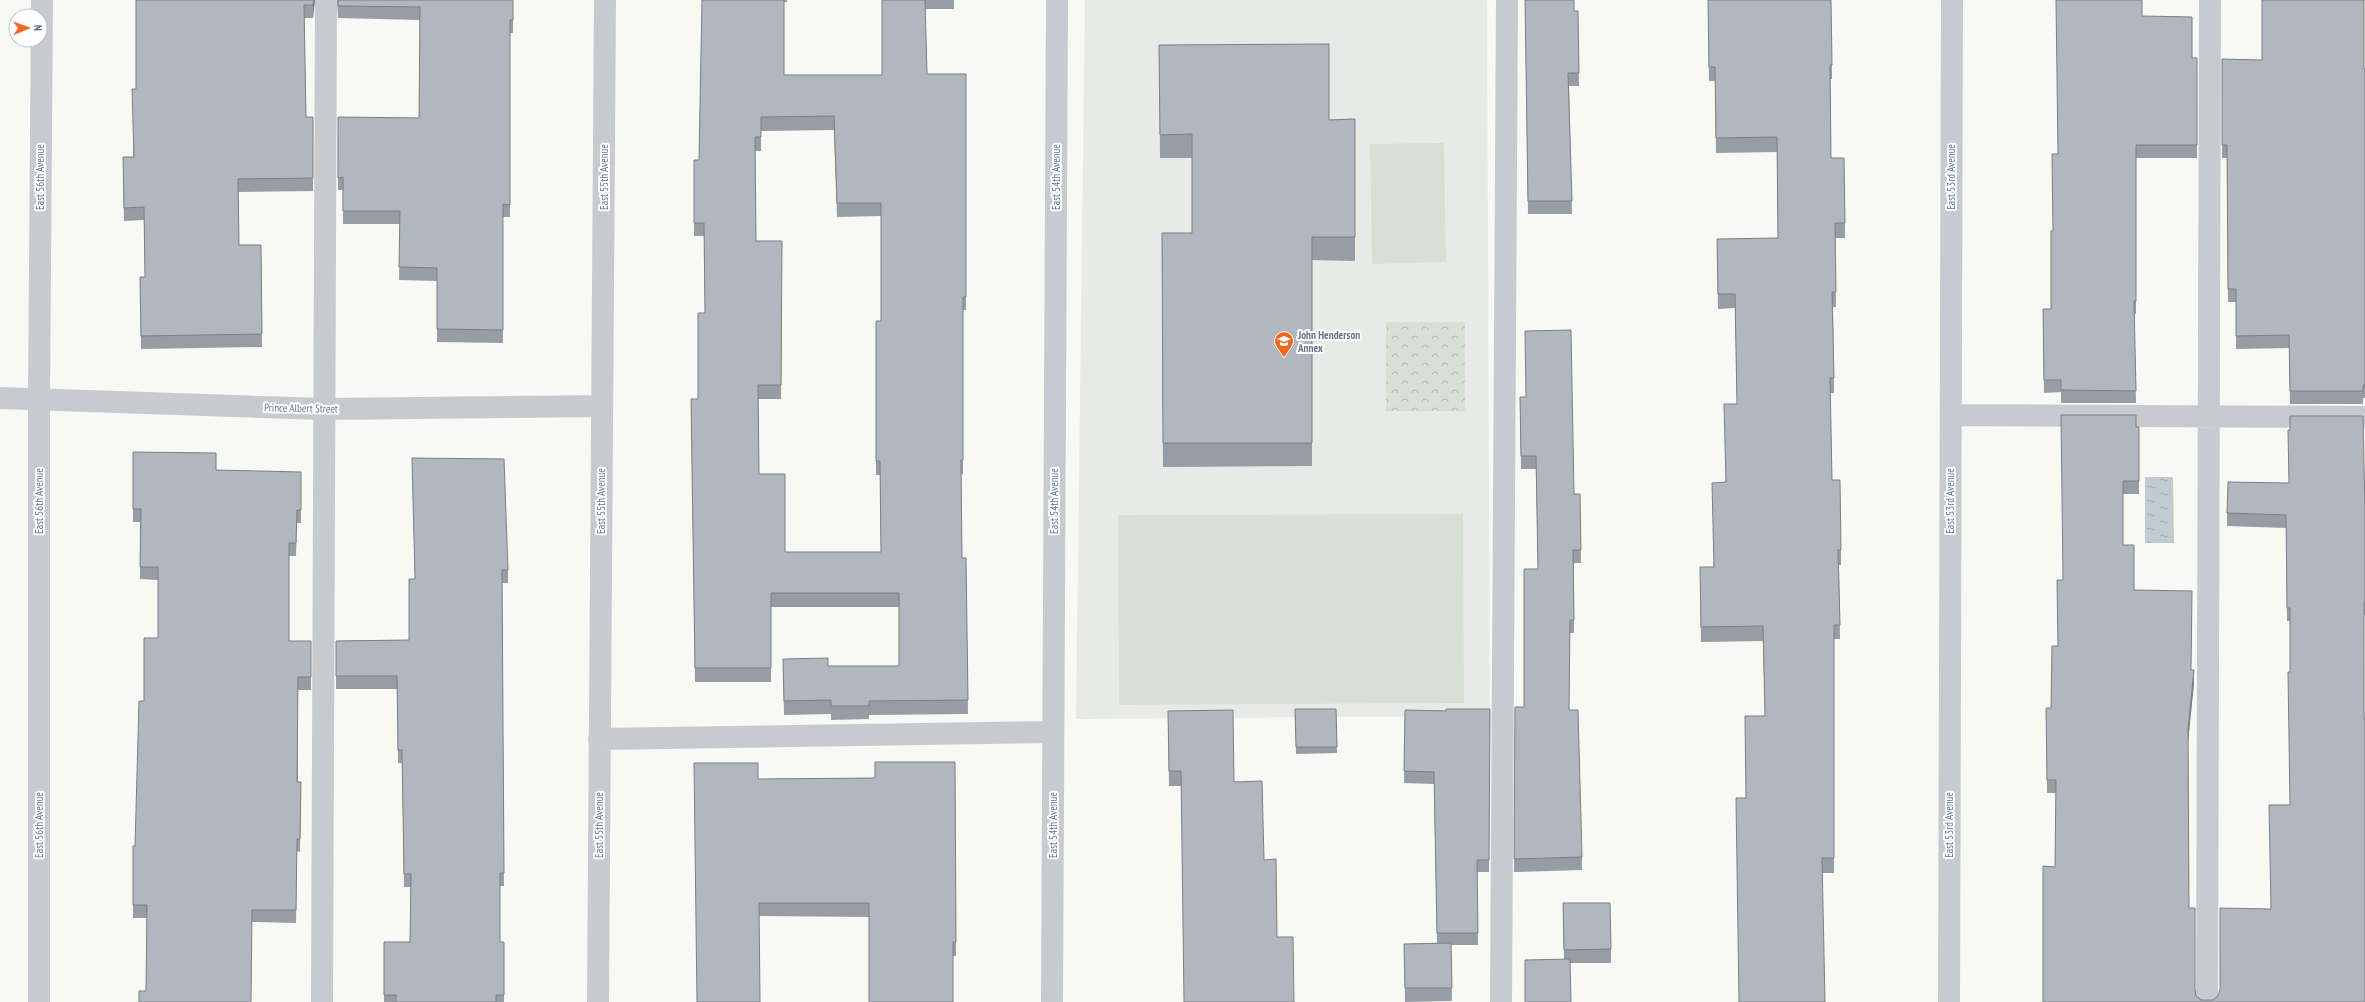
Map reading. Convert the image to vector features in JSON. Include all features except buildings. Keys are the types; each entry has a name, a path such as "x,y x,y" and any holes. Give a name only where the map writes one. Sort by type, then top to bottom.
{"street":[{"name":"East 56th Avenue","path":"39,1002 39,400 42,0"},
{"path":"322,1002 323,409 326,0"},
{"name":"East 55th Avenue","path":"598,1002 605,0"},
{"name":"East 54th Avenue","path":"1052,1002 1057,0"},
{"path":"1501,1002 1507,0"},
{"name":"East 53rd Avenue","path":"1949,1002 1952,0"},
{"path":"2207,1002 2210,416 2210,0"},
{"name":"Prince Albert Street","path":"0,398 323,409 602,406"},
{"path":"1951,415 2365,417"},
{"path":"599,739 1053,732"}],"shaded area":[{"name":"John Henderson Annex","path":"1085,0 1487,0 1490,716 1076,719"}],"green space":[{"path":"1444,143 1446,262 1372,264 1370,144"},
{"path":"1386,322 1465,322 1465,411 1386,411"},
{"path":"1463,514 1464,703 1119,705 1118,515"}],"water":[{"path":"2145,477 2173,477 2174,543 2145,543"}],"place":[{"name":"John Henderson Annex","path":"1284,358"}]}
